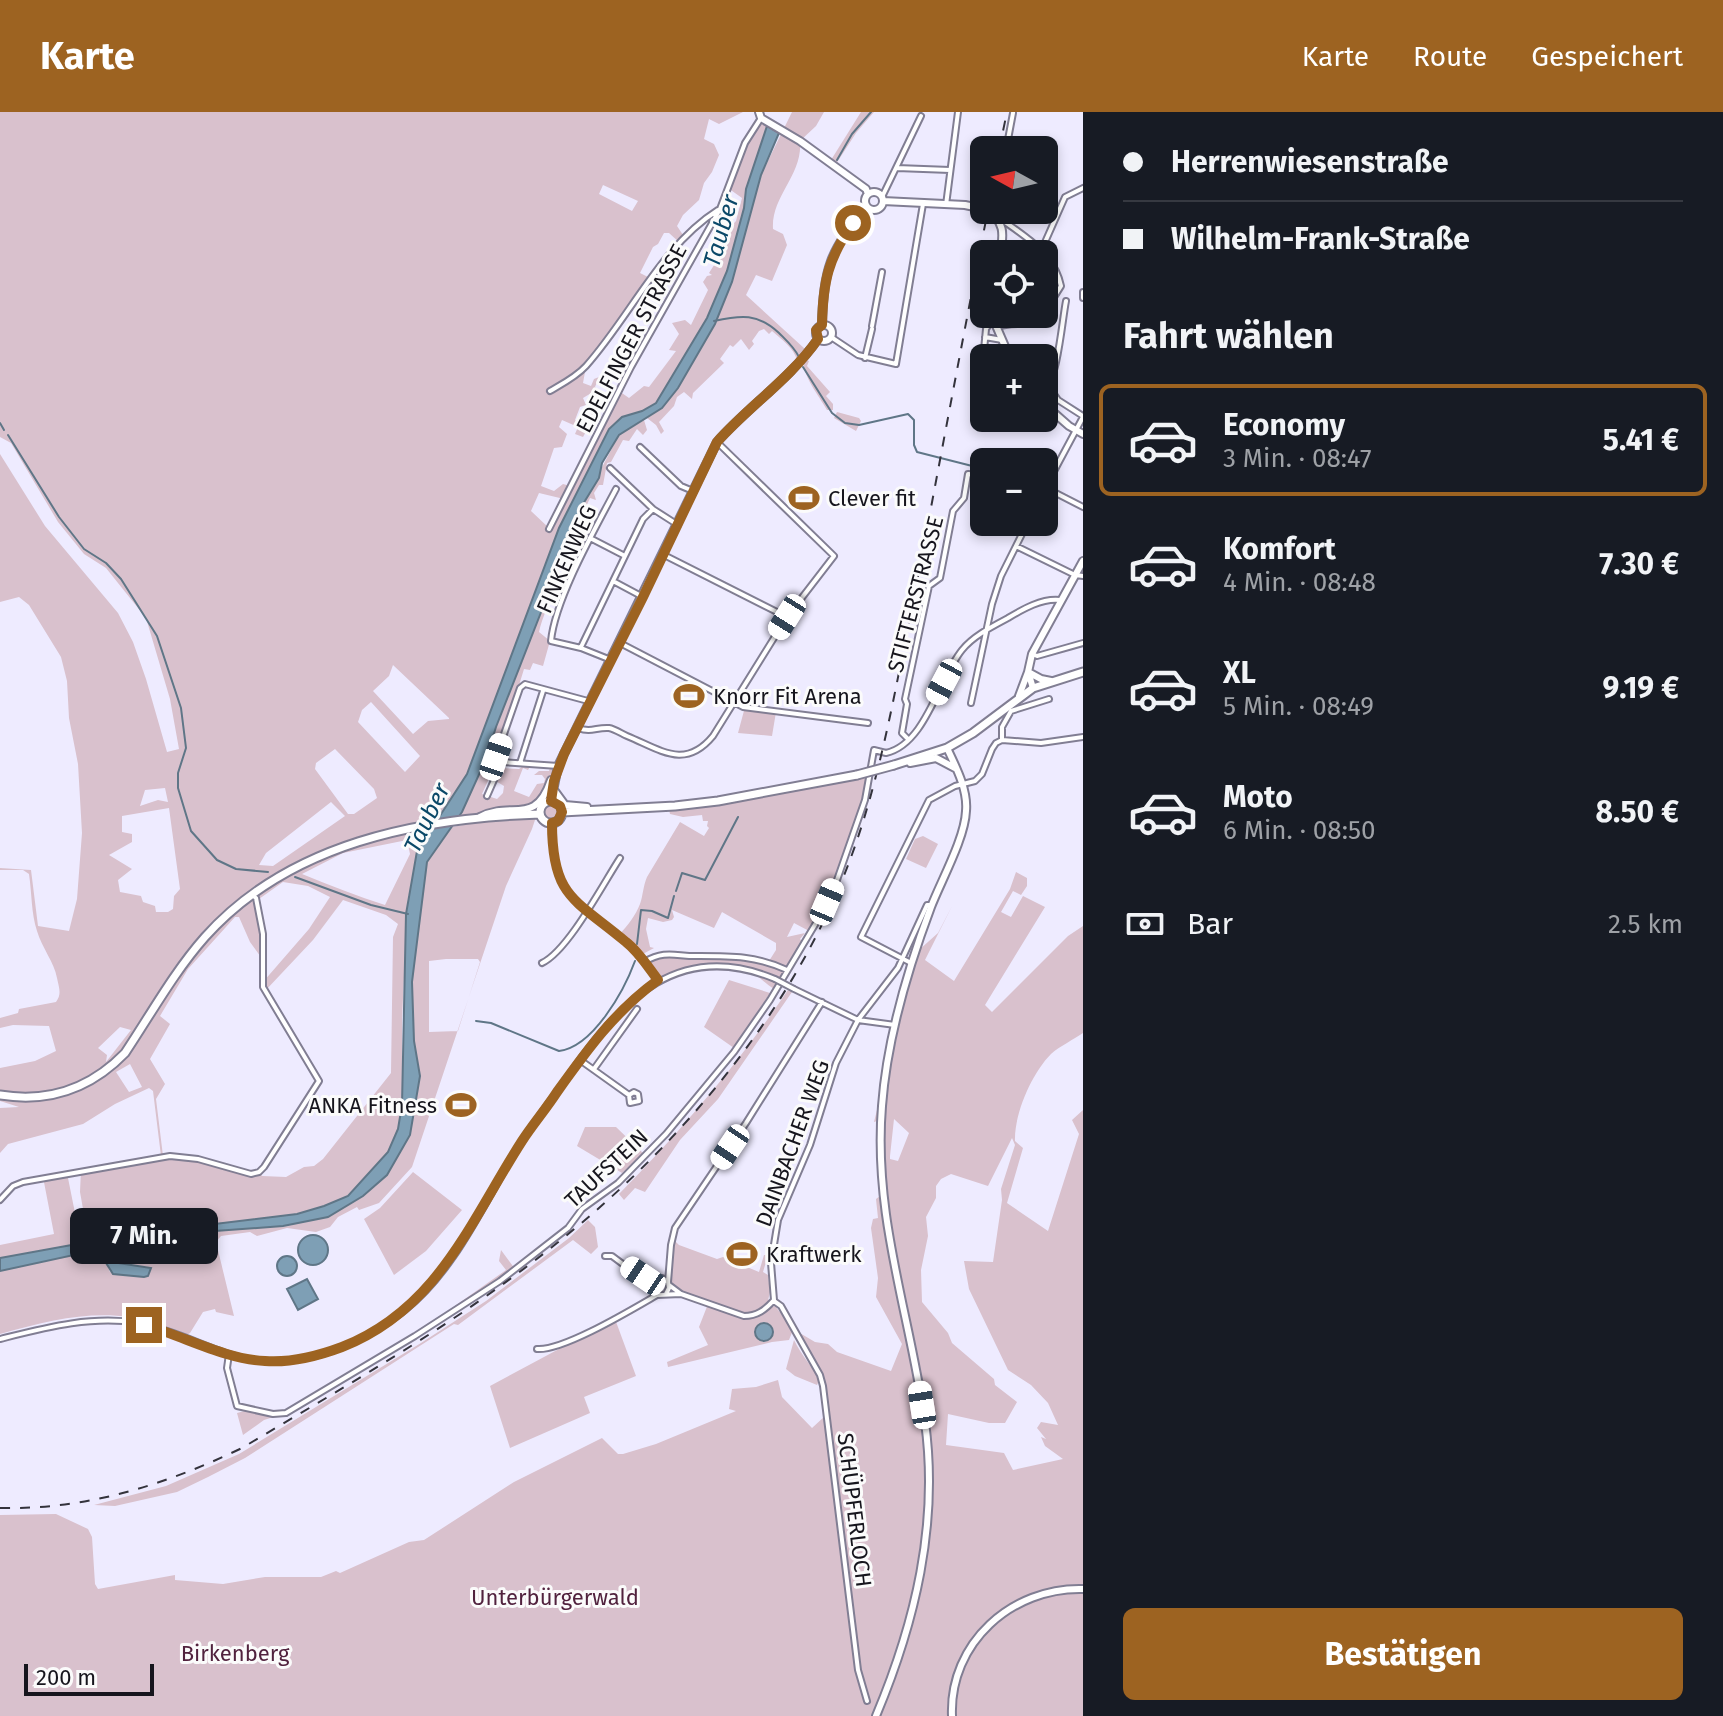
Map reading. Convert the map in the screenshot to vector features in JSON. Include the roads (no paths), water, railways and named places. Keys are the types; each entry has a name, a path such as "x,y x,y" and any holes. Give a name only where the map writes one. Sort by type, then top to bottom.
{"main road":[{"path":"562,812 675,806 857,775 947,748 967,737 1033,688 1083,672"},
{"path":"551,801 560,806 562,812 558,821 552,823 545,822 540,814 542,805 551,801"},
{"path":"0,1095 28,1098 57,1094 90,1081 114,1064 125,1053 184,963 204,939 252,895 286,871 342,846 418,828 475,819 540,814"}],"street":[{"path":"946,205 958,112"},
{"path":"1009,136 1013,113"},
{"path":"867,207 876,210 881,207 921,116"},
{"path":"761,117 866,189 867,207"},
{"name":"EDELFINGER STRASSE","path":"549,529 631,367 720,209 745,143 761,117"},
{"path":"897,168 950,170"},
{"path":"1046,240 1065,197 1083,188"},
{"path":"868,194 878,192 883,199 923,204 970,206"},
{"path":"831,337 865,358 896,364 923,204"},
{"path":"818,339 816,330 822,325 823,290 830,261 853,223 867,207"},
{"path":"550,391 586,366 631,310 662,264 692,230 720,209"},
{"path":"1008,224 1030,240"},
{"path":"865,358 882,272"},
{"path":"1056,344 1066,301"},
{"path":"822,325 830,328 831,337"},
{"path":"984,344 988,328"},
{"path":"997,328 1003,344"},
{"path":"818,339 824,341 831,337"},
{"path":"985,337 1002,340"},
{"path":"475,819 487,813 532,808 544,798 717,442 790,374 818,339"},
{"path":"1058,400 1083,416 1058,462"},
{"path":"1058,416 1083,434"},
{"path":"577,728 588,732 609,728 669,754 686,756 701,749 713,736 787,617 834,556 717,442"},
{"path":"640,447 681,486 693,491"},
{"path":"610,468 653,509 678,525"},
{"name":"STIFTERSTRASSE","path":"908,739 902,733 907,704 905,699 929,586 940,578 953,511 964,498 970,474"},
{"name":"FINKENWEG","path":"581,648 554,643 551,641 552,633 557,614 590,538 616,489"},
{"path":"1058,495 1083,507"},
{"path":"611,660 581,648 624,555 643,519 653,509"},
{"path":"971,703 985,631 1001,576 1021,536"},
{"path":"590,538 624,555"},
{"path":"1016,546 1083,576"},
{"path":"664,555 787,617"},
{"path":"1019,696 1032,654 1083,561"},
{"path":"613,581 643,597"},
{"path":"908,739 924,719 963,648 985,631 1038,603 1049,599 1060,600"},
{"path":"620,643 745,707 868,723"},
{"path":"1032,654 1037,656 1083,643"},
{"path":"1028,672 1051,681"},
{"path":"1028,672 1033,688"},
{"path":"558,766 502,762 496,757 520,688 525,684 591,702"},
{"path":"520,763 543,691"},
{"path":"1002,740 1002,727 1011,711 1049,699"},
{"path":"955,767 955,752 967,737"},
{"path":"911,963 861,937 931,798 975,781 982,774 992,749 1002,740 1041,743 1083,737"},
{"name":"TAUFSTEIN","path":"229,1354 227,1368 237,1406 273,1414 286,1413 500,1281 568,1228 582,1209 618,1183 666,1134 734,1052 770,1000 816,923 837,880 865,800 874,750 892,752 908,739"},
{"path":"876,1716 914,1609 922,1566 928,1497 926,1425 885,1219 880,1149 882,1105 895,1025 911,963 967,814 962,785 947,748"},
{"path":"897,764 936,758 955,767"},
{"path":"487,796 502,762"},
{"path":"551,801 558,766"},
{"path":"553,788 561,801 570,807 606,809"},
{"path":"552,823 555,871 563,885 586,913 628,944 658,980"},
{"path":"542,963 552,959 586,913 620,858"},
{"path":"0,1200 13,1186 23,1182 170,1156 198,1159 251,1174 264,1167 319,1081 263,987 263,934 256,898 252,895"},
{"name":"DAINBACHER WEG","path":"774,1300 771,1263 778,1220 810,1145 836,1063 858,1020 902,960 927,905 932,905"},
{"path":"644,962 665,953 698,957 724,954 763,959 787,970"},
{"path":"0,1339 51,1326 120,1321 170,1332 229,1354 266,1361 313,1356 367,1336 405,1310 449,1262 523,1140 600,1032 622,1009 658,980 695,967 717,965 741,968 775,979 858,1020 895,1025"},
{"path":"666,1294 664,1281 675,1228 749,1119 822,1002"},
{"path":"594,1070 637,1009"},
{"path":"580,1060 629,1095"},
{"path":"605,1256 612,1256 643,1276 664,1281 681,1294 744,1316 753,1316 774,1300"},
{"path":"643,1276 657,1295"},
{"path":"643,1303 652,1288 664,1281"},
{"path":"537,1349 547,1350 565,1342 657,1295 681,1294"},
{"name":"SCHÜPFERLOCH","path":"774,1300 781,1306 820,1375 823,1386 858,1670 867,1701"},
{"path":"952,1716 952,1694 965,1656 993,1620 1003,1611 1033,1596 1083,1589"}],"water":[{"path":"767,126 779,133 761,175 732,282 715,324 678,388 662,408 619,435 602,463 599,478 580,509 554,570 547,597 486,759 462,812 427,862 412,982 414,1041 420,1076 410,1135 387,1175 363,1196 328,1217 283,1226 215,1231 101,1250 112,1262 151,1268 148,1276 144,1277 113,1274 92,1251 0,1271 0,1258 132,1234 297,1214 324,1206 348,1196 388,1152 398,1129 402,1105 406,914 417,851 467,774 559,528 609,429 622,417 656,403 707,318 727,271 746,189"},
{"path":"313,1235 324,1239 328,1250 324,1261 313,1265 302,1261 298,1250 302,1239"},
{"path":"287,1256 294,1259 297,1266 294,1273 287,1276 280,1273 277,1266 280,1259"},
{"path":"307,1279 318,1299 298,1310 287,1289"},
{"path":"760,1323 768,1323 773,1332 771,1339 760,1341 755,1336 755,1328"}],"waterway":[{"path":"837,160 852,134 871,112"},
{"path":"714,321 749,317 764,322 785,339 799,357"},
{"path":"803,367 832,413 845,423 859,425 908,414 914,420 917,452 970,465"},
{"path":"0,423 4,430"},
{"path":"8,435 59,517 84,549 106,563 121,579 157,636 181,708 186,748 178,773 178,788 191,831 217,860 236,869 268,872"},
{"path":"676,891 682,873 705,880 738,817"},
{"path":"295,877 371,905 408,914"},
{"path":"637,944 641,910 668,918 674,896"},
{"path":"476,1021 491,1023 559,1051 572,1047 606,1016 635,961"}],"railway":[{"path":"1002,136 1007,112"},
{"path":"0,1508 63,1505 124,1493 184,1473 242,1448 403,1351 520,1272 601,1206 644,1166 723,1078 791,982 819,931 856,844 884,742 899,672 985,224"}],"place":[{"name":"Clever fit","path":"804,498"},
{"name":"Knorr Fit Arena","path":"689,696"},
{"name":"ANKA Fitness","path":"461,1105"},
{"name":"Kraftwerk","path":"742,1254"}],"water label":[{"name":"Tauber","path":"721,231"},
{"name":"Tauber","path":"427,818"}],"park label":[{"name":"Unterbürgerwald","path":"555,1597"},
{"name":"Birkenberg","path":"235,1653"}]}
